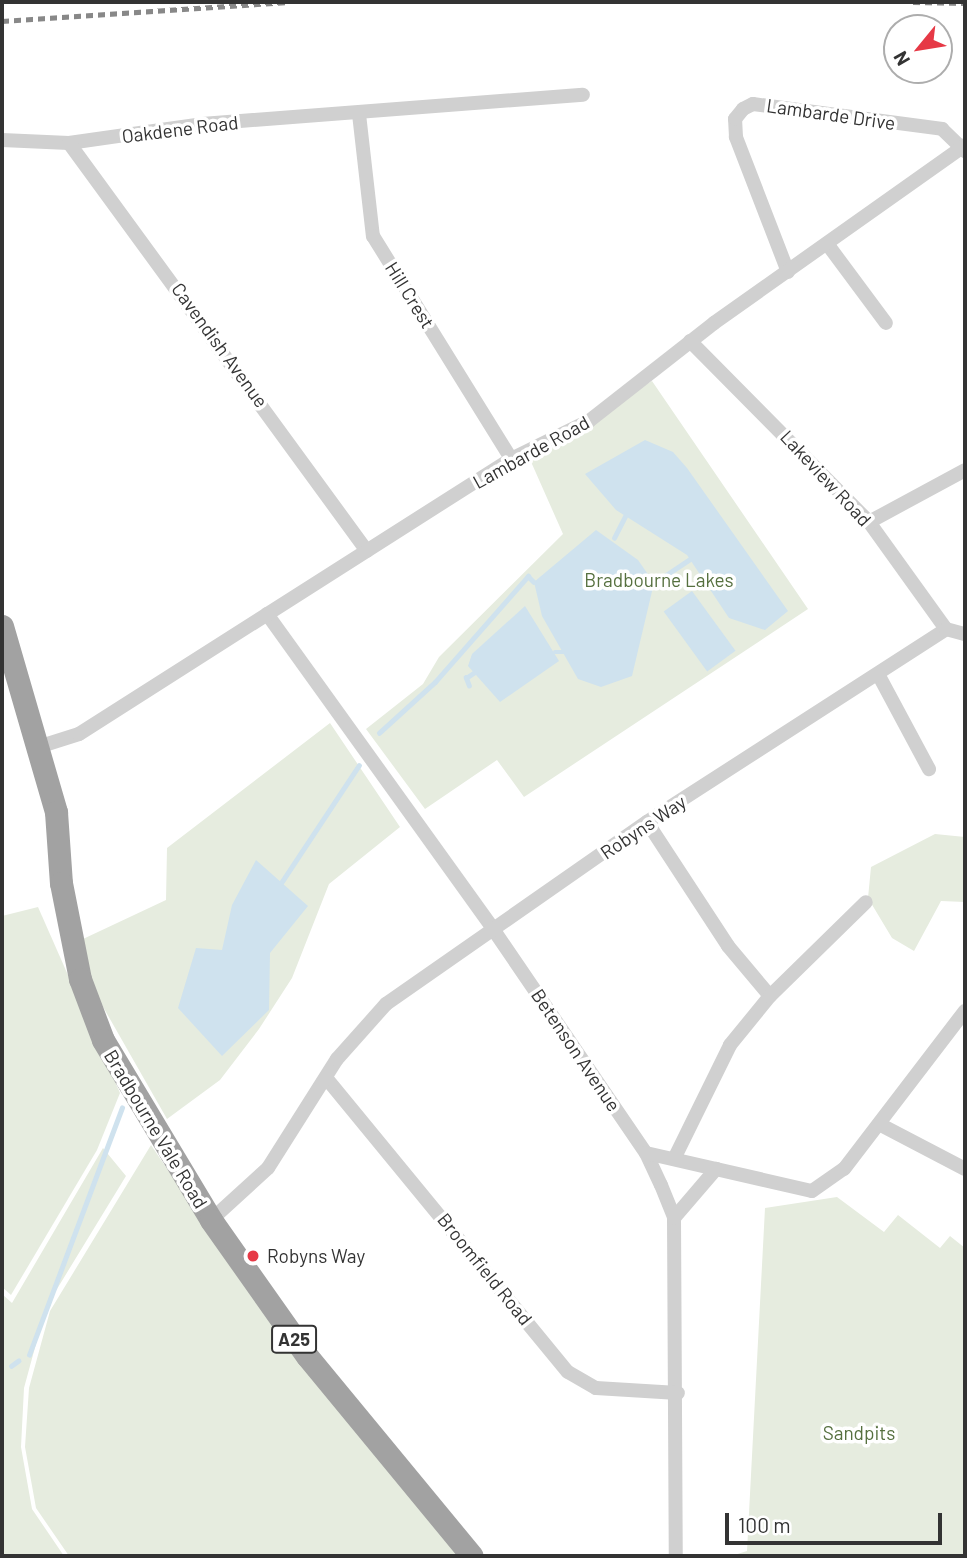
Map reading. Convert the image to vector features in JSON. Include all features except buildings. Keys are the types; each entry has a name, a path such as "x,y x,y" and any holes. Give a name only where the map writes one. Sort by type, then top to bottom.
{"highway":[{"name":"Bradbourne Vale Road","path":"2,626 56,812 61,883 80,979 132,1094 211,1220 307,1356 472,1556"}],"street":[{"name":"Oakdene Road","path":"2,140 69,143 202,124 583,95"},
{"name":"Lambarde Drive","path":"789,272 736,137 735,119 743,109 753,104 942,129 964,148"},
{"name":"Hill Crest","path":"359,114 373,236 511,459"},
{"name":"Cavendish Avenue","path":"69,143 367,551"},
{"name":"Lambarde Road","path":"38,747 79,734 511,459 600,414 690,341 964,148"},
{"path":"828,245 886,323"},
{"name":"Lakeview Road","path":"690,341 869,522 946,629"},
{"path":"869,522 965,470"},
{"name":"Betenson Avenue","path":"267,614 493,929 646,1153 674,1218 678,1393 676,1556"},
{"path":"946,629 965,634"},
{"name":"Robyns Way","path":"211,1220 268,1168 327,1079 387,1004 647,822 946,629"},
{"path":"878,674 929,769"},
{"path":"647,822 728,946 770,996"},
{"path":"674,1159 708,1080 770,996 866,902"},
{"path":"646,1153 813,1191 836,1178 965,1011"},
{"name":"Broomfield Road","path":"327,1079 568,1372 596,1388 678,1393"},
{"path":"879,1124 965,1169"},
{"path":"674,1218 716,1170"}],"green space":[{"name":"Bradbourne Lakes","path":"652,381 808,609 524,797 497,760 425,809 366,729 423,684 439,657 563,534 528,455"},
{"path":"330,723 400,827 329,884 292,978 259,1029 220,1080 167,1119 86,977 83,939 166,900 167,848"},
{"path":"935,834 965,837 965,902 941,901 914,951 892,938 868,898 871,867"},
{"path":"38,907 120,1093 97,1150 11,1295 2,1287 2,916"},
{"path":"151,1145 278,1333 458,1556 69,1556 36,1508 25,1447 29,1388 50,1311"},
{"path":"103,1148 126,1176 46,1307 24,1388 21,1447 32,1509 64,1556 2,1556 2,1294 12,1303"},
{"name":"Sandpits","path":"837,1197 884,1232 898,1215 940,1248 950,1236 965,1248 965,1556 731,1556 747,1551 765,1208"}],"water":[{"path":"645,440 673,452 687,468 788,611 765,630 729,618 687,555 616,510 585,474"},
{"path":"596,530 638,560 654,583 632,676 601,687 578,679 542,616 534,582"},
{"path":"692,591 735,651 707,671 664,612"},
{"path":"525,606 559,661 500,702 468,666 472,654"},
{"path":"256,860 308,906 270,953 269,1010 222,1056 178,1008 196,948 222,950 232,905"}],"waterway":[{"path":"614,538 625,516"},
{"path":"654,583 690,559"},
{"path":"379,733 435,682 528,576 534,582"},
{"path":"555,652 565,652"},
{"path":"469,686 466,678 475,672"},
{"path":"281,883 359,765"},
{"path":"29,1355 122,1108"},
{"path":"11,1366 18,1361"}],"railway":[{"path":"2,21 289,2"},
{"path":"913,2 965,3"}],"place":[{"name":"Robyns Way","path":"253,1256"}]}
